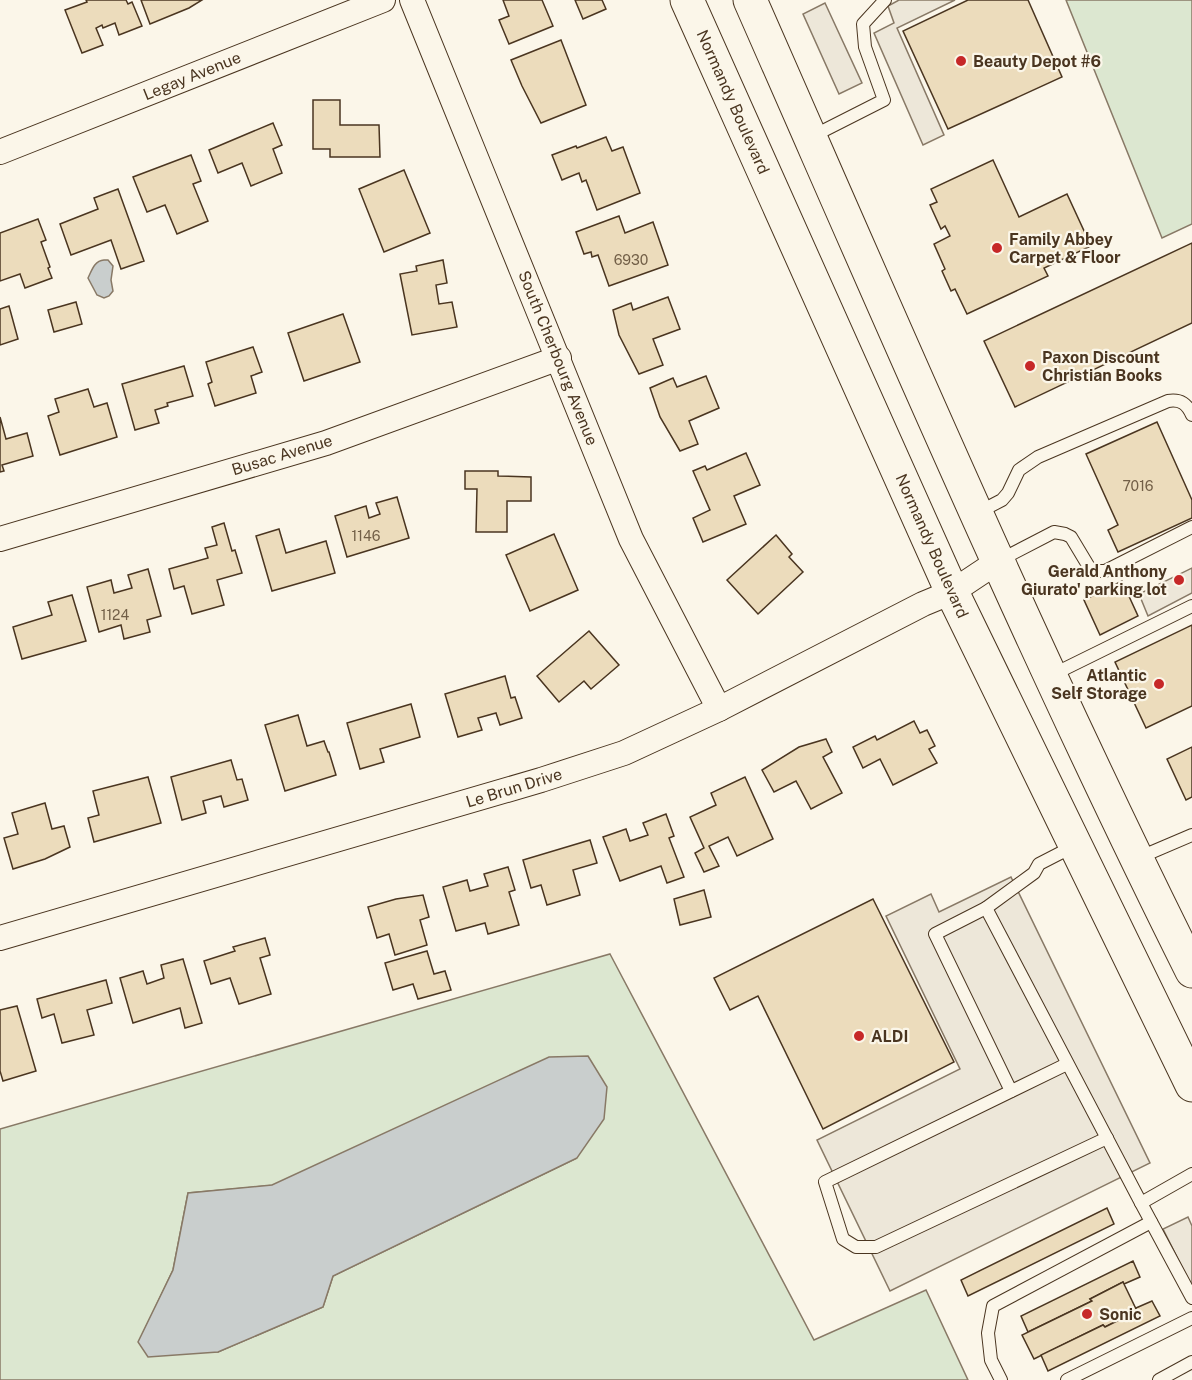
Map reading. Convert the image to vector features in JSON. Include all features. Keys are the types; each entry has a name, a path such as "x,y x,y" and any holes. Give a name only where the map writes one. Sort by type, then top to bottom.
{"main road":[{"name":"Normandy Boulevard","path":"687,0 952,592 1192,1084"},
{"path":"750,0 997,562 1191,967"}],"street":[{"name":"Legay Avenue","path":"0,152 383,0"},
{"name":"South Cherbourg Avenue","path":"412,0 631,539 719,710"},
{"name":"Busac Avenue","path":"0,539 326,443 559,358"},
{"name":"Le Brun Drive","path":"0,938 542,780 624,753 719,710 923,604 952,592 997,562"}],"lane":[{"path":"810,138 884,100 864,47 863,24 885,0"},
{"path":"976,514 1002,500 1019,470 1038,457 1168,401 1179,402 1190,408"},
{"path":"997,562 1054,532 1071,537 1089,567 1096,571 1105,571 1192,527"},
{"path":"1051,675 1192,606"},
{"path":"1137,858 1192,835"},
{"path":"1011,1091 934,934 986,908 1034,873 1040,864 1075,846"},
{"path":"986,908 1192,1298"},
{"path":"1067,1064 825,1182 843,1239 856,1247 876,1247 1107,1138"},
{"path":"1141,1203 1192,1174"},
{"path":"1001,1380 991,1360 988,1333 993,1306 1151,1222"},
{"path":"1067,1380 1192,1318"},
{"path":"1159,1380 1192,1362"}],"green space":[{"path":"1066,0 1192,0 1192,224 1162,238"},
{"path":"610,954 814,1340 926,1290 968,1380 0,1380 0,1129","holes":["577,1158 333,1276 323,1307 218,1352 139,1342 173,1270 188,1193"]}],"shaded area":[{"path":"899,0 955,0 897,28 944,135 923,145 874,33 894,23 888,6"},
{"path":"825,3 862,83 839,94 803,14"},
{"path":"108,260 113,266 111,280 113,291 104,298 97,295 88,278 96,264"},
{"name":"Gerald Anthony Giurato' parking lot","path":"1192,568 1192,593 1148,616 1139,594"},
{"path":"1011,877 1150,1163 890,1291 817,1140 960,1069 886,916 931,894 939,912"},
{"path":"588,1056 607,1087 604,1119 577,1158 333,1276 323,1307 218,1352 148,1357 138,1342 173,1270 188,1193 272,1185 549,1057"},
{"path":"1188,1217 1192,1226 1192,1287 1163,1229"}],"building":[{"path":"86,0 126,0 128,4 132,2 142,26 119,35 115,23 103,28 102,25 96,28 103,45 82,53 65,10 87,2"},
{"path":"141,0 202,0 189,8 150,24"},
{"path":"503,0 542,0 553,26 509,44 499,20 509,16"},
{"path":"575,0 602,0 606,9 583,19"},
{"path":"968,0 1028,0 1062,77 948,129 903,31"},
{"path":"561,40 586,105 541,123 511,60"},
{"path":"313,100 340,100 340,125 379,125 380,157 330,157 330,149 313,149"},
{"path":"273,123 282,145 273,149 282,173 251,186 242,163 218,173 209,150"},
{"path":"606,137 612,151 623,147 640,193 597,210 586,180 582,182 579,173 562,180 552,155"},
{"path":"191,155 201,181 193,184 208,221 177,234 165,205 147,212 133,177"},
{"path":"993,160 1019,217 1067,194 1091,246 1044,268 1048,276 967,314 955,289 951,291 942,271 945,269 934,244 950,236 945,226 941,229 930,205 937,202 931,189"},
{"path":"404,170 430,233 384,252 359,189"},
{"path":"118,189 144,261 121,269 111,240 71,255 60,224 98,209 94,198"},
{"path":"619,216 625,233 653,222 668,265 609,286 598,255 592,257 591,252 584,254 576,232"},
{"path":"38,219 46,240 41,242 52,278 25,288 20,274 0,281 0,233"},
{"path":"1192,243 1192,323 1015,407 984,341"},
{"path":"443,260 447,283 436,285 439,304 452,302 457,327 412,335 400,274 417,271 416,266"},
{"path":"668,297 680,329 653,339 663,365 639,374 619,335 613,310 631,303 633,310"},
{"path":"76,302 82,324 54,332 48,310"},
{"path":"9,306 18,339 0,345 0,309"},
{"path":"343,314 360,362 304,381 288,333"},
{"path":"253,347 262,372 251,376 256,393 215,406 208,384 212,382 206,362"},
{"path":"184,366 193,396 167,403 168,406 155,410 159,423 135,430 122,384"},
{"path":"706,376 719,408 689,421 698,444 680,451 660,417 650,388 673,378 677,387"},
{"path":"88,389 94,407 107,403 117,437 60,455 48,416 59,412 55,399"},
{"path":"0,417 6,439 27,433 33,456 2,465 4,471 0,472"},
{"path":"1157,422 1192,500 1192,518 1118,552 1108,530 1118,525 1086,454"},
{"path":"746,453 760,485 734,496 746,524 703,542 693,518 710,510 693,471 705,466 707,470"},
{"path":"465,471 498,471 498,476 531,477 531,501 507,501 507,532 476,532 477,489 465,489"},
{"path":"397,497 409,538 347,557 335,516 366,506 369,518 380,514 376,503"},
{"path":"224,523 232,551 235,550 242,573 217,580 224,605 192,614 184,586 174,589 169,569 208,558 205,548 217,545 212,527"},
{"path":"279,529 286,553 326,541 335,573 272,591 256,536"},
{"path":"554,534 578,590 530,611 506,555"},
{"path":"776,535 792,554 789,557 803,572 758,614 727,580"},
{"path":"148,569 161,616 147,620 150,632 124,639 121,625 99,632 87,587 111,580 114,593 132,588 128,575"},
{"name":"Atlantic Self Storage","path":"1122,581 1138,616 1100,635 1084,600"},
{"path":"72,595 86,641 22,659 13,627 52,615 48,602"},
{"name":"Atlantic Self Storage","path":"1192,625 1192,706 1146,728 1115,662"},
{"path":"589,631 619,665 591,689 584,681 559,702 537,676"},
{"path":"505,676 511,698 515,697 522,718 500,725 496,713 478,718 482,730 458,737 445,694"},
{"path":"411,704 420,737 380,749 384,762 360,769 347,723"},
{"path":"298,715 307,746 324,741 336,775 285,791 265,725"},
{"path":"914,721 920,733 927,730 935,746 929,749 937,763 893,785 880,759 863,768 853,747 875,736 877,740"},
{"path":"826,739 832,752 823,757 842,793 811,809 796,781 774,792 762,770 799,747"},
{"path":"1192,747 1192,797 1186,800 1167,759"},
{"path":"231,760 237,780 242,779 248,800 224,807 221,796 203,801 206,813 182,820 171,777"},
{"path":"148,777 161,823 94,842 88,818 99,815 93,791"},
{"path":"745,777 773,839 737,856 728,837 709,846 719,866 704,872 695,853 704,848 690,817 716,805 711,793"},
{"path":"45,803 52,829 64,826 70,847 45,859 13,869 4,838 18,834 12,813"},
{"path":"666,814 674,836 669,838 684,877 667,883 661,866 620,881 603,837 626,829 630,841 648,835 643,823"},
{"path":"590,840 597,863 573,870 580,895 547,905 541,885 531,888 523,860"},
{"path":"508,867 515,890 509,892 519,925 488,934 485,923 456,931 443,887 467,880 470,891 488,886 484,874"},
{"path":"704,890 711,917 680,925 674,899"},
{"path":"423,895 429,917 420,920 427,945 395,955 389,934 377,938 368,907 396,899"},
{"name":"ALDI","path":"873,899 954,1062 823,1129 758,996 730,1010 714,978"},
{"path":"265,938 270,955 260,958 271,994 239,1004 230,978 211,984 204,961 235,951 233,947"},
{"path":"427,951 434,974 445,971 451,990 418,999 413,984 393,990 385,963"},
{"path":"183,959 202,1023 185,1028 180,1008 133,1023 120,978 143,971 147,984 164,978 161,965"},
{"path":"106,980 112,1003 87,1010 94,1035 62,1043 54,1014 42,1018 37,999"},
{"path":"17,1006 36,1071 3,1081 0,1071 0,1010"},
{"path":"1107,1208 1114,1224 968,1296 961,1280"},
{"path":"1133,1261 1140,1277 1124,1284 1123,1282 1090,1299 1092,1301 1028,1332 1021,1316"},
{"path":"1123,1282 1137,1311 1034,1359 1022,1335 1092,1301 1090,1299"},
{"path":"1152,1301 1160,1316 1048,1371 1041,1355 1103,1325 1105,1327"}],"place":[{"name":"Beauty Depot #6","path":"961,61"},
{"name":"Family Abbey Carpet & Floor","path":"997,248"},
{"name":"Paxon Discount Christian Books","path":"1030,366"},
{"name":"Gerald Anthony Giurato' parking lot","path":"1179,580"},
{"name":"Atlantic Self Storage","path":"1159,684"},
{"name":"ALDI","path":"859,1036"},
{"name":"Sonic","path":"1087,1314"}]}
